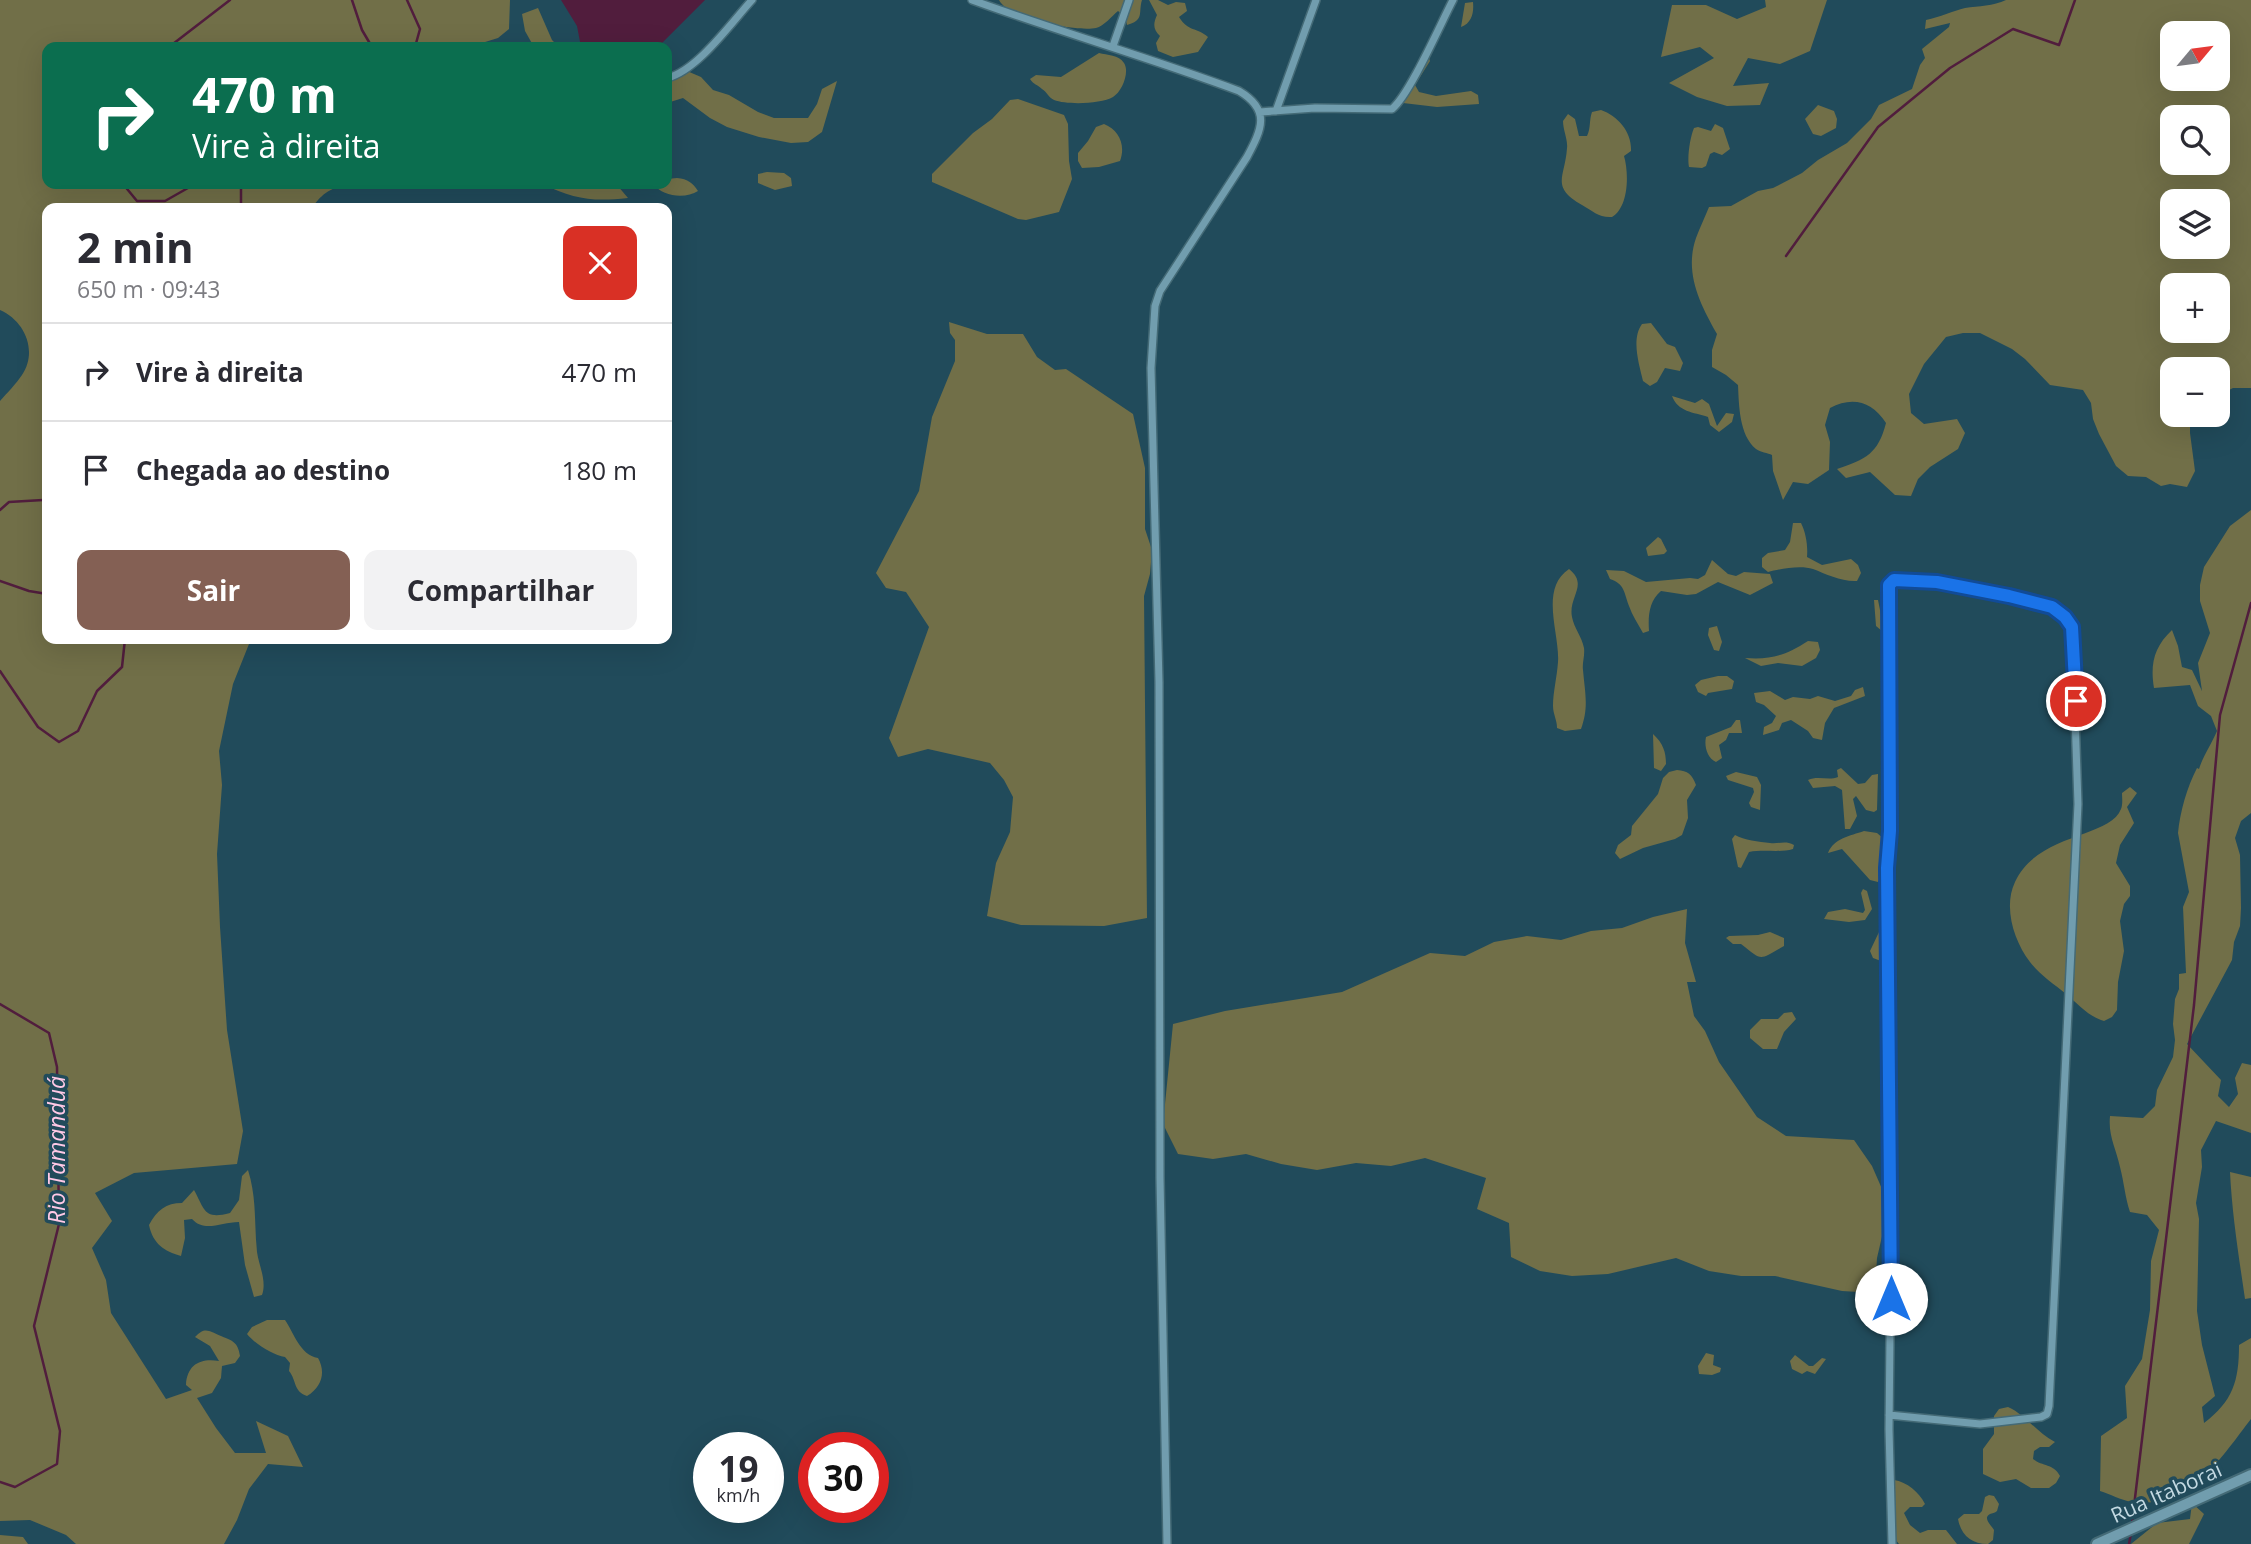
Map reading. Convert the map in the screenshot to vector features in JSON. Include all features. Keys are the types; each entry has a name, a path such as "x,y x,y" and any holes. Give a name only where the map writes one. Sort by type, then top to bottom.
{"street":[{"path":"672,77 691,65 752,0"},
{"path":"972,0 1239,91 1250,97 1260,112 1259,135 1247,157 1160,291 1155,306 1153,329 1151,381 1159,682 1160,1178 1167,1544"},
{"path":"1112,46 1129,0"},
{"path":"1276,111 1316,0"},
{"path":"1260,112 1315,108 1392,109 1414,76 1453,0"},
{"path":"1889,1415 1980,1424 2047,1414 2078,804 2072,627 2065,617 2052,607 2009,596 1913,579 1894,580 1889,585 1890,831 1887,868 1891,1258 1889,1415 1892,1544"},
{"name":"Rua Itaborai","path":"2096,1544 2251,1475"}],"shaded area":[{"path":"0,0 510,0 509,29 498,38 485,42 42,42 42,189 334,189 316,203 42,203 42,644 249,644 233,684 219,751 222,785 217,854 220,927 227,1030 243,1131 237,1164 134,1173 95,1193 112,1221 92,1248 106,1280 111,1313 166,1399 192,1390 186,1385 187,1378 196,1364 219,1361 210,1346 195,1337 198,1334 207,1330 229,1339 236,1345 240,1356 235,1363 222,1366 221,1378 212,1393 197,1398 235,1453 266,1453 256,1421 288,1436 303,1467 268,1464 249,1489 224,1544 76,1544 66,1535 30,1520 0,1521 0,401 27,366 29,347 16,321 0,310"},
{"path":"561,0 705,0 663,42 580,42 577,26"},
{"path":"999,0 1142,0 1140,16 1133,23 1127,25 1125,17 1118,11 1099,27 1087,29 1044,23 1015,13"},
{"path":"1149,0 1158,0 1168,5 1185,3 1187,11 1179,17 1186,25 1208,37 1198,52 1173,57 1158,51 1156,43 1160,36 1154,26 1157,15"},
{"path":"1765,0 1827,0 1810,51 1780,64 1748,58 1733,86 1769,83 1760,105 1727,106 1697,97 1669,83 1714,58 1700,47 1661,57 1672,5 1706,5 1737,19 1766,7"},
{"path":"2006,0 2251,0 2251,388 2230,390 2230,357 2160,357 2160,427 2190,427 2195,471 2187,487 2170,484 2161,486 2146,477 2128,476 2116,466 2099,434 2091,403 2083,390 2050,385 2012,349 1980,333 1946,337 1924,364 1909,394 1911,413 1924,424 1957,419 1965,433 1958,449 1930,467 1918,479 1911,496 1895,495 1870,472 1846,478 1837,469 1856,462 1875,449 1886,423 1868,405 1846,402 1830,408 1825,425 1830,442 1829,470 1808,484 1793,482 1783,500 1773,471 1772,455 1756,449 1746,436 1741,419 1738,385 1712,367 1712,350 1717,334 1700,300 1693,276 1696,238 1709,207 1731,206 1758,191 1773,188 1802,173 1847,143 1871,119 1879,105 1912,89 1925,58 1922,49 1949,27 1950,23 1925,29 1926,20 1965,8"},
{"path":"1473,2 1472,17 1461,27 1465,3"},
{"path":"538,8 554,42 531,42 525,31 522,14"},
{"path":"1099,53 1119,58 1126,67 1122,86 1108,99 1084,103 1060,102 1052,99 1030,79 1036,75 1061,77"},
{"path":"1429,58 1430,61 1415,85 1419,92 1436,96 1471,91 1478,95 1479,104 1437,107 1403,103"},
{"path":"687,71 701,77 713,90 729,95 774,118 808,118 822,89 837,81 822,132 808,142 791,143 727,127 683,98 672,101 672,78"},
{"path":"1018,99 1064,115 1068,124 1072,179 1059,212 1026,220 932,182 932,174 973,133 992,119 1010,100"},
{"path":"1818,105 1834,111 1837,119 1836,128 1821,136 1813,134 1805,119"},
{"path":"1601,110 1613,116 1623,126 1631,144 1631,151 1624,156 1627,171 1625,198 1618,212 1612,217 1596,214 1572,198 1563,187 1562,181 1567,145 1563,121 1568,114 1575,119 1579,136 1587,136 1592,112"},
{"path":"1104,124 1114,130 1120,139 1120,161 1082,168 1078,153 1096,127"},
{"path":"1715,124 1723,128 1730,149 1722,155 1714,152 1710,154 1706,166 1702,168 1689,167 1689,148 1694,128 1711,131"},
{"path":"784,173 791,178 792,186 775,190 758,183 758,174"},
{"path":"672,178 684,179 698,191 687,195 674,195 659,189 672,189"},
{"path":"554,189 620,189 628,198 604,200"},
{"path":"949,322 987,334 1023,334 1037,357 1055,370 1066,369 1133,414 1145,468 1145,529 1152,550 1150,574 1144,596 1147,918 1104,926 1021,925 987,916 996,863 1010,832 1013,797 1004,780 990,763 928,749 898,757 889,738 929,627 906,592 886,588 876,573 919,491 932,417 955,361 955,340 950,333"},
{"path":"1651,323 1667,344 1675,347 1683,363 1680,371 1665,368 1657,382 1650,386 1643,381 1636,344 1642,324"},
{"path":"1672,396 1695,403 1702,399 1709,404 1717,426 1726,413 1734,414 1732,422 1719,432 1710,425 1708,417 1682,408"},
{"path":"2251,510 2251,813 2241,821 2235,838 2240,855 2240,926 2234,942 2232,960 2187,1044 2221,1080 2218,1096 2229,1107 2238,1094 2235,1078 2242,1063 2251,1065 2251,1133 2216,1121 2201,1150 2202,1167 2196,1203 2199,1219 2197,1311 2202,1345 2215,1396 2202,1407 2204,1423 2228,1398 2236,1380 2239,1345 2251,1338 2251,1419 2215,1465 2187,1489 2170,1498 2152,1502 2131,1502 2100,1491 2101,1436 2127,1418 2125,1386 2142,1359 2150,1310 2151,1261 2159,1230 2147,1215 2130,1212 2111,1136 2110,1116 2143,1118 2155,1106 2157,1090 2173,1057 2175,999 2179,989 2179,974 2186,973 2183,907 2189,892 2178,833 2179,825 2190,783 2217,731 2211,716 2198,706 2190,685 2154,688 2153,664 2157,649 2172,630 2182,667 2192,670 2202,691 2198,663 2210,633 2200,601 2204,567 2230,526"},
{"path":"1793,523 1801,523 1803,527 1807,557 1822,565 1851,559 1858,565 1861,573 1857,581 1840,579 1808,568 1768,572 1762,567 1762,558 1768,553 1785,550 1790,542"},
{"path":"1658,537 1667,551 1664,554 1648,556 1646,548"},
{"path":"1712,560 1728,574 1770,574 1773,583 1750,595 1718,582 1696,594 1661,591 1650,609 1649,631 1643,633 1623,590 1610,579 1606,570 1624,571 1646,582 1698,579 1705,575"},
{"path":"1569,569 1575,575 1578,586 1572,617 1584,648 1586,707 1581,729 1565,731 1557,728 1553,709 1558,651 1553,600 1560,578"},
{"path":"1874,600 1878,600 1882,631 1876,626"},
{"path":"1717,626 1722,642 1719,651 1714,650 1708,635 1709,628"},
{"path":"1808,641 1818,642 1820,650 1816,658 1802,666 1778,663 1761,666 1745,658 1778,656"},
{"path":"1727,676 1734,681 1732,689 1708,693 1706,696 1698,692 1695,685 1701,680"},
{"path":"1863,687 1865,696 1834,708 1825,723 1822,740 1813,738 1808,731 1791,720 1782,723 1779,730 1763,735 1764,727 1772,723 1776,716 1764,705 1756,702 1754,693 1770,691 1785,700 1818,696 1835,701 1851,696 1855,690"},
{"path":"1736,720 1740,720 1742,733 1729,733 1726,740 1719,745 1722,758 1716,762 1710,758 1707,751 1706,737 1731,727"},
{"path":"1653,734 1662,744 1665,756 1666,764 1661,771 1654,768"},
{"path":"1841,768 1858,784 1865,783 1872,775 1878,774 1877,810 1866,810 1856,796 1853,799 1857,816 1850,829 1845,829 1842,790 1835,786 1813,788 1808,780 1838,777 1837,770"},
{"path":"1677,770 1689,774 1696,785 1687,800 1688,818 1682,835 1620,859 1615,853 1618,845 1631,835 1632,826 1658,794 1663,778 1669,772"},
{"path":"1736,772 1757,777 1761,785 1760,810 1751,807 1749,803 1753,788 1728,780 1726,776"},
{"path":"2130,787 2137,793 2127,807 2134,823 2120,845 2116,863 2130,886 2130,896 2124,904 2120,921 2124,951 2118,982 2117,1010 2112,1017 2104,1021 2084,1010 2030,962 2015,934 2010,902 2015,882 2025,866 2055,845 2103,826 2114,818 2122,807 2122,793"},
{"path":"1864,831 1877,833 1884,839 1882,872 1878,882 1870,880 1842,849 1828,853 1838,841"},
{"path":"1735,835 1756,841 1794,845 1793,849 1788,850 1749,852 1741,868 1738,867 1732,839"},
{"path":"1863,889 1867,891 1872,909 1865,920 1849,922 1824,919 1828,912 1845,909 1863,913"},
{"path":"1687,909 1685,943 1696,982 1687,982 1694,1016 1705,1031 1719,1062 1757,1117 1786,1136 1854,1140 1872,1166 1886,1198 1875,1293 1842,1291 1775,1276 1741,1276 1709,1271 1676,1258 1608,1274 1572,1276 1540,1271 1511,1257 1509,1223 1477,1209 1486,1178 1425,1158 1391,1166 1356,1163 1317,1170 1246,1154 1213,1159 1178,1154 1163,1124 1173,1024 1225,1011 1342,992 1430,953 1465,956 1494,942 1527,936 1561,940 1591,931 1622,928"},
{"path":"1770,932 1784,938 1784,946 1761,957 1726,938 1729,936"},
{"path":"1879,932 1882,932 1885,950 1881,961 1873,958 1870,951"},
{"path":"1792,1012 1796,1019 1784,1032 1777,1049 1763,1049 1750,1038 1750,1030 1761,1019 1778,1019 1784,1013"},
{"path":"248,1170 254,1201 257,1252 264,1284 262,1295 254,1297 245,1265 239,1222 208,1226 192,1219 184,1220 185,1238 181,1256 160,1246 149,1225 162,1208 182,1203 194,1190 206,1212 215,1215 230,1213 239,1200 242,1176"},
{"path":"2230,1172 2251,1177 2251,1298 2245,1299 2234,1220"},
{"path":"267,1320 285,1320 302,1348 318,1358 322,1369 321,1379 307,1396 297,1389 289,1371 290,1363 285,1357 264,1349 247,1334 252,1327"},
{"path":"1706,1353 1714,1355 1713,1365 1721,1368 1720,1372 1712,1375 1699,1374 1698,1366"},
{"path":"1795,1355 1809,1366 1822,1358 1826,1359 1815,1374 1807,1371 1802,1374 1792,1369 1790,1361"},
{"path":"2008,1407 2055,1442 2049,1447 2040,1447 2034,1451 2033,1459 2051,1467 2060,1476 2049,1488 2031,1488 2016,1479 2000,1482 1983,1474 1983,1449 1994,1434 1994,1416 1999,1409"},
{"path":"1894,1480 1912,1488 1925,1504 1922,1507 1910,1507 1904,1513 1910,1525 1920,1533 1946,1530 1957,1544 1899,1544 1895,1539 1893,1524 1896,1522"},
{"path":"1994,1496 1999,1504 1997,1511 1987,1518 1994,1530 1993,1540 1982,1544 1968,1538 1958,1519 1964,1514 1979,1514 1985,1497"},
{"path":"2192,1503 2204,1514 2189,1544 2131,1544 2157,1523 2190,1519"},
{"path":"0,1535 23,1537 28,1544 0,1544"}],"waterway":[{"name":"Rio Tamanduá","path":"175,42 230,0"},
{"name":"Rio Tamanduá","path":"352,0 369,42"},
{"name":"Rio Tamanduá","path":"407,0 420,29 416,42"},
{"path":"1786,256 1878,127 1950,68 2013,29 2059,45 2075,0"},
{"name":"Rio Tamanduá","path":"127,189 137,201 165,201 186,189"},
{"name":"Rio Tamanduá","path":"241,189 241,203"},
{"name":"Rio Tamanduá","path":"0,510 9,502 42,500"},
{"name":"Rio Tamanduá","path":"0,581 42,593"},
{"path":"2132,1523 2194,1005 2220,715 2251,603"},
{"name":"Rio Tamanduá","path":"0,671 38,727 59,742 78,731 97,691 122,667 124,644"},
{"name":"Rio Tamanduá","path":"0,1004 49,1033 57,1067 59,1224 34,1326 60,1431 57,1464 15,1487 0,1482"},
{"path":"2129,1544 2131,1533"}],"route":[{"path":"1891,1299 1887,868 1890,831 1889,585 1894,580 1937,582 2052,607 2065,617 2072,627 2076,701"}]}
